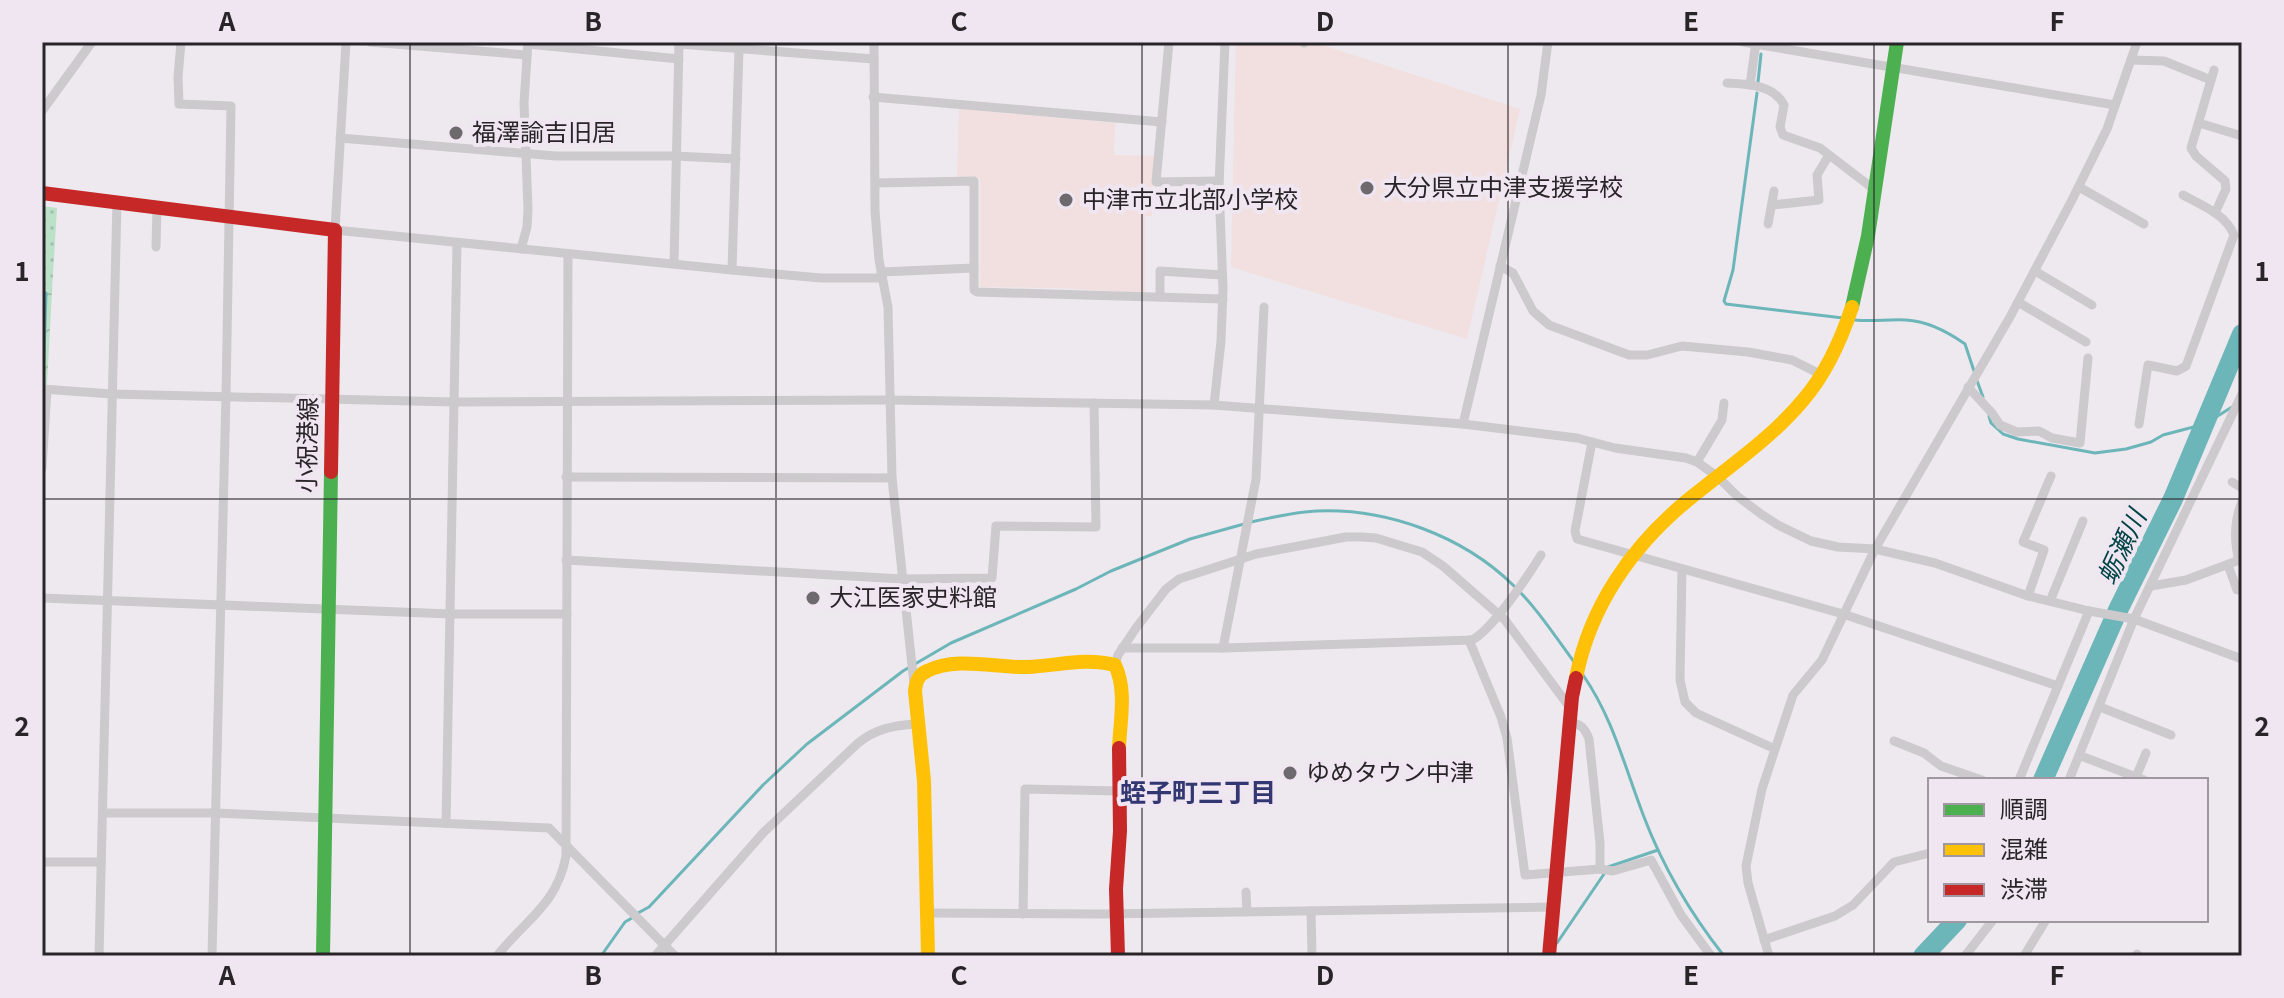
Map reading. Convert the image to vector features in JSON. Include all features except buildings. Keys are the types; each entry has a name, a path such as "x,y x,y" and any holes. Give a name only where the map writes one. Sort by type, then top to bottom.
{"street":[{"path":"42,111 92,42"},
{"path":"181,42 179,104 231,106 212,956"},
{"path":"335,230 346,42"},
{"path":"370,42 528,47 679,59"},
{"path":"874,42 876,227 888,307 892,478 924,781 928,956"},
{"path":"1169,42 1156,182 1219,181"},
{"path":"1214,405 1223,299 1219,181 1225,42"},
{"path":"1463,424 1541,95 1548,42"},
{"path":"1743,42 2115,105"},
{"path":"1550,949 1570,716 1578,664 1590,626 1611,583 1631,555 1670,515 1776,431 1808,395 1841,339 1862,268 1897,42"},
{"path":"1769,956 1746,866 1762,789 1793,695 1822,660 1875,549 2035,271 2107,129 2137,42"},
{"path":"674,263 679,43 874,59"},
{"path":"1750,85 1756,43"},
{"path":"521,249 528,209 524,103 528,47"},
{"path":"732,270 739,49"},
{"path":"2131,60 2164,61 2212,75 2191,148 2226,183 2215,213"},
{"path":"1727,83 1768,90 1782,101 1780,127 1783,135 1820,148 1875,190"},
{"path":"873,97 1162,122"},
{"path":"2199,123 2242,136"},
{"path":"340,138 526,154 736,159"},
{"path":"1772,205 1819,200 1817,175 1829,155"},
{"path":"875,183 974,181 974,290 977,292 1223,299"},
{"path":"2079,187 2144,224"},
{"path":"1768,224 1774,191"},
{"path":"42,193 457,244 821,278 974,268"},
{"path":"2139,424 2148,365 2177,371 2186,366 2234,231 2215,213 2183,195"},
{"path":"99,956 117,201"},
{"path":"156,247 157,206"},
{"name":"小祝港線","path":"323,956 335,230"},
{"path":"446,823 457,244"},
{"path":"497,956 555,891 562,875 566,845 568,254"},
{"path":"1500,266 1513,273 1533,311 1549,325 1629,355 1647,355 1682,346 1748,352 1792,360 1822,375"},
{"path":"1160,297 1160,271 1222,275"},
{"path":"2035,271 2092,305"},
{"path":"2018,302 2086,342"},
{"path":"1223,648 1258,461 1264,307"},
{"path":"1968,387 2000,425 2017,432 2039,431 2052,438 2080,443 2088,358"},
{"path":"42,468 44,389 112,394 453,402 889,400 1214,405 1364,415 1566,437 1615,448 1678,456 1697,462 1761,514 1811,541 1838,547 1875,549 1935,563 2028,596 2132,619 2242,659"},
{"path":"2070,778 2132,619 2151,586 2242,394"},
{"path":"566,560 902,579 992,578 996,526 1096,527 1094,403"},
{"path":"1697,462 1722,420 1724,403"},
{"path":"1592,442 1575,535 1580,540 1843,614 2058,686"},
{"path":"2028,596 2044,550 2023,542 2051,476"},
{"path":"566,477 892,478"},
{"path":"2232,482 2242,488"},
{"path":"2151,586 2186,580 2241,560 2236,548 2236,517 2242,502"},
{"path":"2050,601 2083,521"},
{"path":"1115,665 1122,648 1172,584 1239,558 1346,537 1376,538 1429,556 1508,624 1570,716 1586,731 1600,843 1600,870"},
{"path":"1122,648 1469,640 1478,637 1498,614 1541,555"},
{"path":"2228,565 2237,590"},
{"path":"1682,569 1680,680 1685,702 1696,713 1775,749"},
{"path":"42,598 451,614 567,614"},
{"path":"2020,778 2092,611"},
{"path":"1469,640 1507,738 1525,875 1613,871 1651,860 1681,915 1711,956"},
{"path":"915,691 918,678 927,671 941,667 1016,668 1091,662 1115,665 1120,675 1122,694 1118,752 1118,956"},
{"path":"2100,707 2171,735"},
{"path":"655,956 763,833 857,744 886,727 919,724"},
{"path":"1894,741 1924,753 1941,766 1976,778"},
{"path":"2081,756 2140,778 2146,753"},
{"path":"1023,914 1025,789 1119,791"},
{"path":"103,813 215,813 549,828 675,956"},
{"path":"1764,940 1835,916 1853,905 1894,862 1928,854"},
{"path":"42,862 101,862"},
{"path":"1246,892 1247,912"},
{"path":"928,913 1117,914 1553,907"},
{"path":"1311,911 1312,956"},
{"path":"1966,956 1992,922"},
{"path":"2024,956 2045,922"}],"shaded area":[{"name":"大分県立中津支援学校","path":"1236,42 1313,42 1520,109 1467,339 1231,267"},
{"name":"中津市立北部小学校","path":"959,109 1115,123 1114,155 1155,156 1152,216 1145,216 1145,293 980,287 980,178 957,177"}],"green space":[{"path":"42,206 57,208 52,291 42,290"},
{"path":"42,290 52,291 47,385 42,385"}],"waterway":[{"path":"1758,82 1761,54"},
{"path":"1757,93 1733,270 1724,301 1726,304 1843,318"},
{"path":"42,292 46,293 43,384"},
{"path":"1855,320 1906,320 1937,328 1965,344 1974,371"},
{"name":"蛎瀬川","path":"2044,778 2118,610 2173,499 2242,334"},
{"path":"1976,378 1983,397"},
{"path":"1989,416 1991,423 2003,434 2095,453 2126,449 2205,424 2232,407"},
{"path":"1251,522 1300,512 1343,511 1370,514 1422,528 1471,552 1513,585 1574,662"},
{"path":"638,913 649,907 763,785 807,744 903,671 951,643 1111,571 1190,539 1244,524"},
{"path":"1583,675 1610,726 1644,817 1669,872 1700,924 1724,956"},
{"path":"1608,867 1658,850"},
{"path":"1557,943 1604,874"},
{"path":"601,956 625,922 632,918"},
{"name":"蛎瀬川","path":"1923,956 1955,922"}],"traffic: fast":[{"path":"1852,307 1868,236 1897,42"},
{"path":"323,956 331,472"}],"traffic: slow":[{"path":"1576,678 1592,626 1616,579 1668,518 1763,440 1804,399 1820,378 1852,307"},
{"path":"928,956 924,781 915,691 921,675 939,667 963,663 1027,667 1093,662 1115,665 1122,695 1119,748"}],"traffic: jam":[{"path":"42,193 335,230 331,472"},
{"path":"1549,956 1576,678"},
{"path":"1118,956 1119,748"}],"place":[{"name":"福澤諭吉旧居","path":"456,133"},
{"name":"大分県立中津支援学校","path":"1367,188"},
{"name":"中津市立北部小学校","path":"1066,200"},
{"name":"大江医家史料館","path":"813,598"},
{"name":"ゆめタウン中津","path":"1290,773"}],"district":[{"name":"蛭子町三丁目","path":"1198,793"}]}
